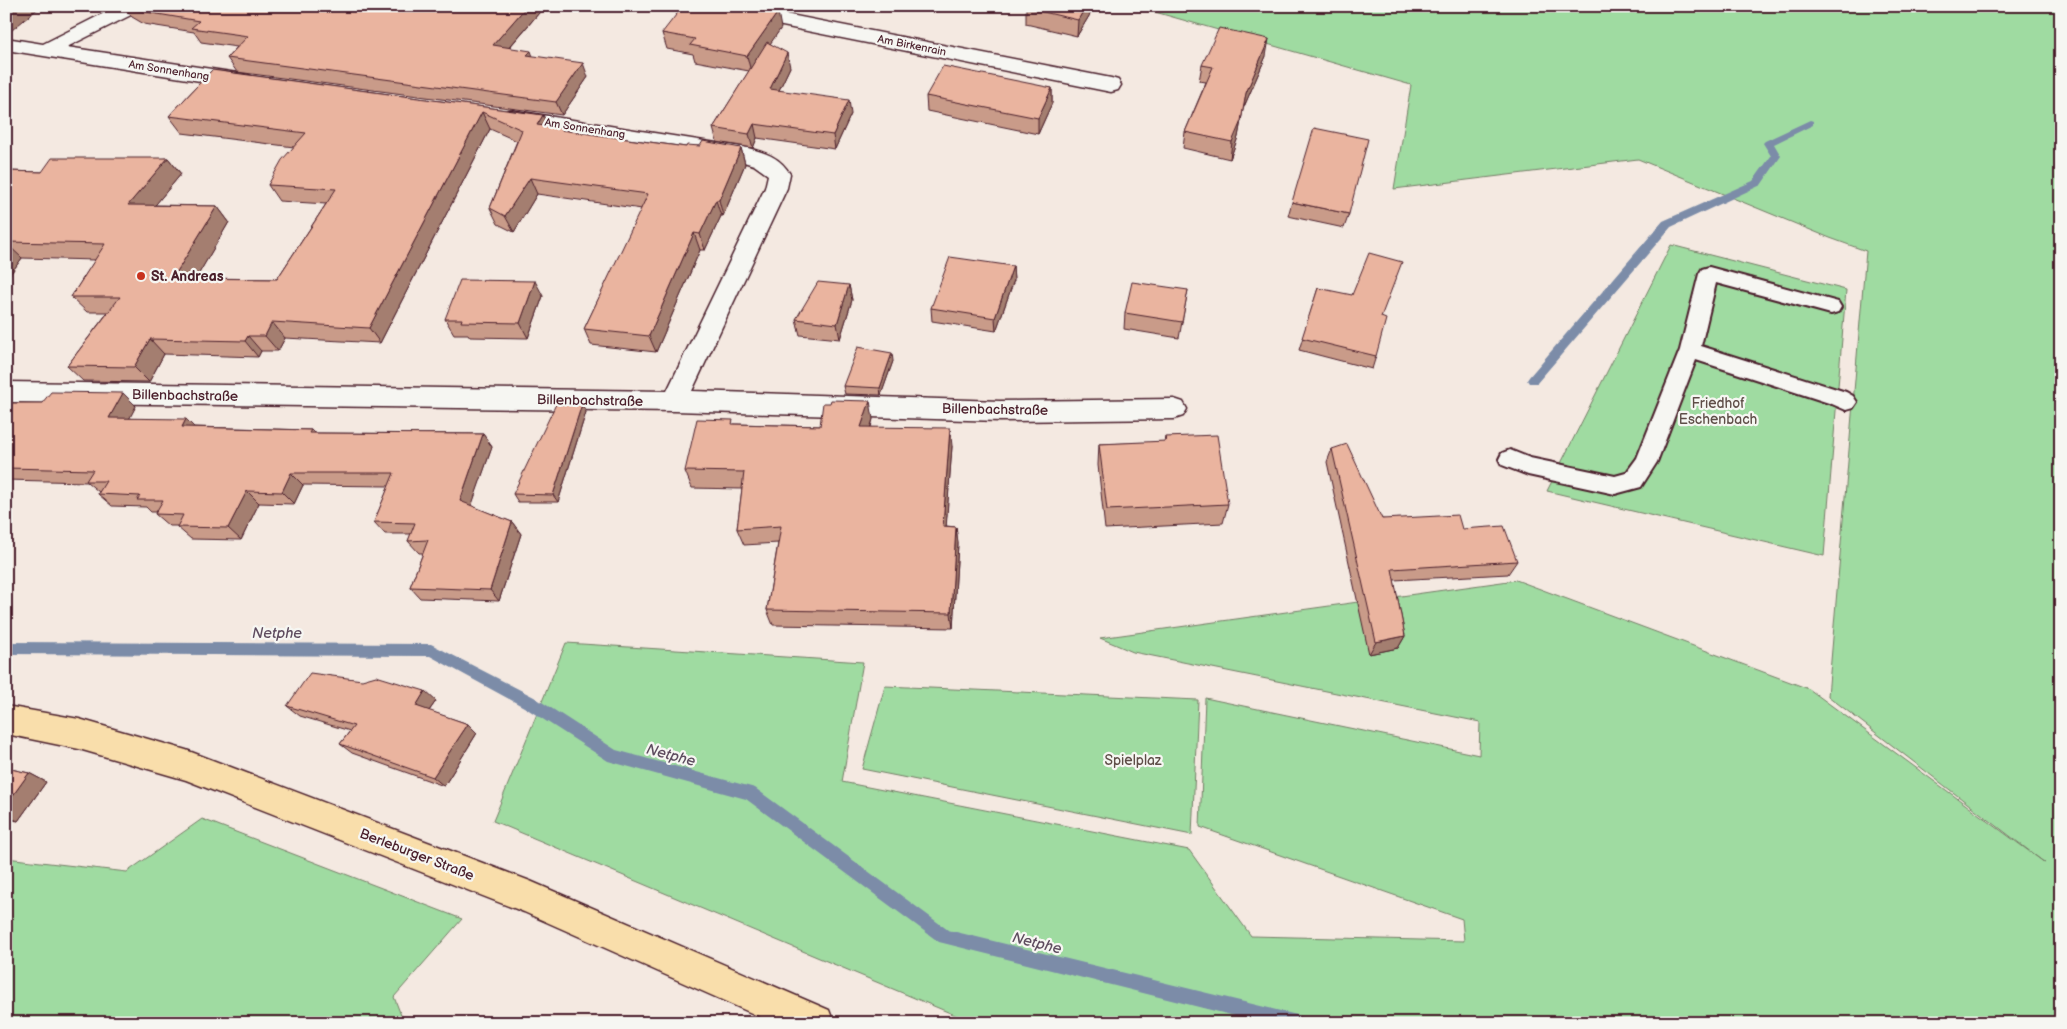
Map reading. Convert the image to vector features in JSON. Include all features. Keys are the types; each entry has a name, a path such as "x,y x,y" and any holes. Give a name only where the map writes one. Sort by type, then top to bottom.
{"main road":[{"name":"Berleburger Straße","path":"6,720 79,734 186,765 530,898 816,1023"}],"street":[{"path":"48,49 134,6"},
{"name":"Am Birkenrain","path":"713,6 1111,85"},
{"name":"Am Sonnenhang","path":"6,44 48,49 157,69 262,83"},
{"name":"Am Sonnenhang","path":"485,114 574,126 734,153 760,158 773,166 778,174 776,188 675,401"},
{"name":"Billenbachstraße","path":"6,392 675,401 1000,411 1174,410"}],"lane":[{"path":"1510,459 1528,466 1615,485 1633,481 1646,462 1690,350 1709,274 1831,307"},
{"path":"1690,350 1839,398 1846,402"}],"green space":[{"path":"1134,6 2061,6 2061,1023 974,1023 493,821 566,643 863,662 842,782 1189,850 1251,936 1464,941 1462,919 1200,827 1205,698 1479,755 1480,722 1133,652 1100,638 1516,580 1809,689 2045,863 1828,696 1866,251 1638,159 1394,189 1411,85"},
{"name":"Friedhof Eschenbach","path":"1671,245 1846,290 1824,556 1547,491"},
{"name":"Spielplaz","path":"885,686 1198,700 1192,835 862,769"},
{"path":"202,819 462,919 394,997 404,1023 6,1023 6,858 127,872"}],"building":[{"path":"6,6 13,6 6,11"},
{"path":"127,6 527,6 493,45 531,51 527,55 583,63 556,102 227,58 248,36 191,28 199,21 134,10"},
{"path":"683,6 750,6 778,12 747,56 690,45 695,39 662,33"},
{"path":"1027,6 1086,6 1078,20 1026,8"},
{"path":"1219,28 1269,39 1246,93 1241,121 1232,142 1185,132 1213,67 1202,65"},
{"path":"767,42 787,53 770,89 849,100 833,135 754,124 749,134 713,128"},
{"path":"943,66 1052,88 1038,118 926,96"},
{"path":"212,70 543,115 537,125 562,128 561,130 686,147 687,145 700,146 703,141 741,148 719,200 716,200 700,234 694,233 649,336 584,329 648,194 530,178 505,216 490,208 522,130 482,112 369,328 272,322 265,336 248,336 245,341 150,339 134,367 67,366 120,297 71,297 105,244 6,242 6,171 42,172 52,158 168,158 128,205 217,206 173,278 277,279 336,189 268,185 282,160 306,133 169,116"},
{"path":"1314,128 1368,139 1349,214 1292,202"},
{"path":"1369,253 1402,262 1381,317 1386,319 1376,356 1302,338 1318,288 1352,295"},
{"path":"950,257 1013,266 995,318 931,308"},
{"path":"460,280 535,281 520,323 461,322 462,319 445,319"},
{"path":"818,282 849,285 837,324 796,319"},
{"path":"1132,282 1188,290 1182,322 1125,313"},
{"path":"858,347 892,353 880,388 843,386"},
{"path":"51,392 123,393 109,418 186,419 182,427 311,430 309,433 483,434 460,501 512,522 490,590 410,587 428,540 408,541 415,523 374,522 394,473 291,473 282,492 247,491 228,528 177,527 183,515 155,514 163,500 137,500 140,496 98,494 106,481 86,481 93,470 6,468 6,403 42,403"},
{"path":"831,400 870,401 861,427 950,428 943,526 956,527 951,613 767,610 781,526 737,529 744,472 685,471 697,419 733,420 732,424 820,426 823,403 830,403"},
{"path":"556,404 582,404 553,495 513,494"},
{"path":"1217,435 1228,504 1107,510 1099,444 1166,441 1165,437"},
{"path":"1347,444 1382,519 1458,515 1462,529 1504,526 1517,561 1392,569 1405,636 1376,642 1332,449"},
{"path":"310,673 362,680 376,676 425,691 416,706 468,724 433,777 340,744 354,726 287,706"},
{"path":"6,768 29,773 6,805"}],"waterway":[{"path":"1533,380 1667,224 1757,183 1776,156 1768,143 1810,123"},
{"name":"Netphe","path":"6,648 431,650 529,702 613,756 750,793 944,937 1297,1023"}],"place":[{"name":"St. Andreas","path":"141,276"}]}
